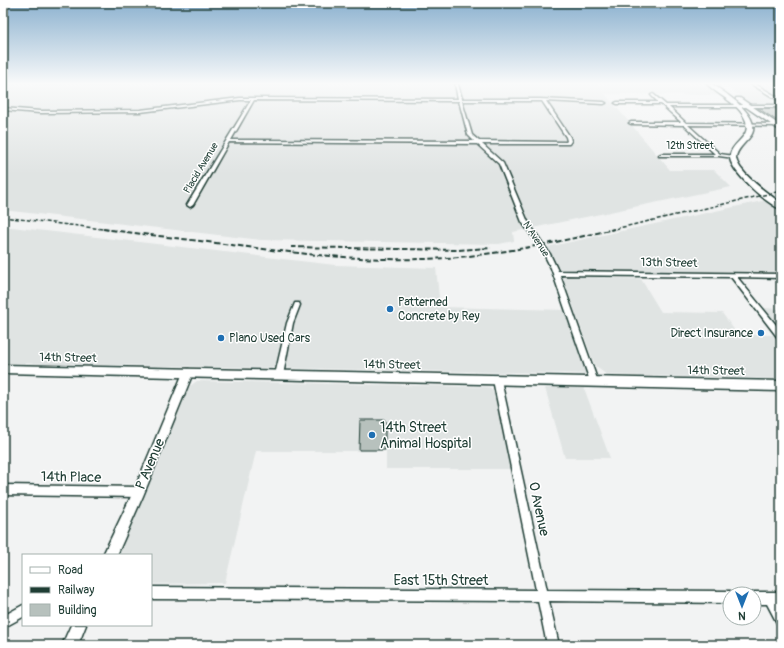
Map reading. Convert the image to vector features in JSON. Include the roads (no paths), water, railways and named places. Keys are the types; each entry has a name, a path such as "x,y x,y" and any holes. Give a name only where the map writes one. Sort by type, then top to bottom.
{"main road":[{"path":"745,114 750,124 749,135 736,149 732,157 734,163 742,173 781,207"},
{"path":"760,114 778,125 781,129"},
{"name":"14th Street","path":"3,369 781,386"}],"street":[{"name":"Placid Avenue","path":"190,205 244,114"},
{"name":"N Avenue","path":"464,114 470,135 501,163 525,222 547,254 556,273 594,382"},
{"path":"228,141 567,142 568,137 553,114"},
{"path":"675,114 719,155"},
{"path":"631,123 778,125"},
{"name":"12th Street","path":"661,154 719,155 732,157"},
{"name":"13th Street","path":"556,273 781,276"},
{"path":"732,275 781,336"},
{"path":"279,375 290,323 297,305"},
{"name":"P Avenue","path":"110,554 139,492 188,373"},
{"name":"O Avenue","path":"497,380 553,645"},
{"name":"14th Place","path":"3,490 139,492"},
{"name":"East 15th Street","path":"152,593 543,595 722,598"},
{"path":"762,598 776,598 781,619"},
{"path":"3,622 22,612"},
{"path":"70,645 79,626"}],"railway":[{"path":"610,230 781,191"},
{"path":"3,217 111,230"},
{"path":"103,229 300,253 380,259 433,259 459,257 557,242 614,229"},
{"path":"291,247 457,250 491,248"}],"place":[{"name":"Patterned Concrete by Rey","path":"390,309"},
{"name":"Direct Insurance","path":"761,333"},
{"name":"Plano Used Cars","path":"221,338"},
{"name":"14th Street Animal Hospital","path":"372,435"}]}
